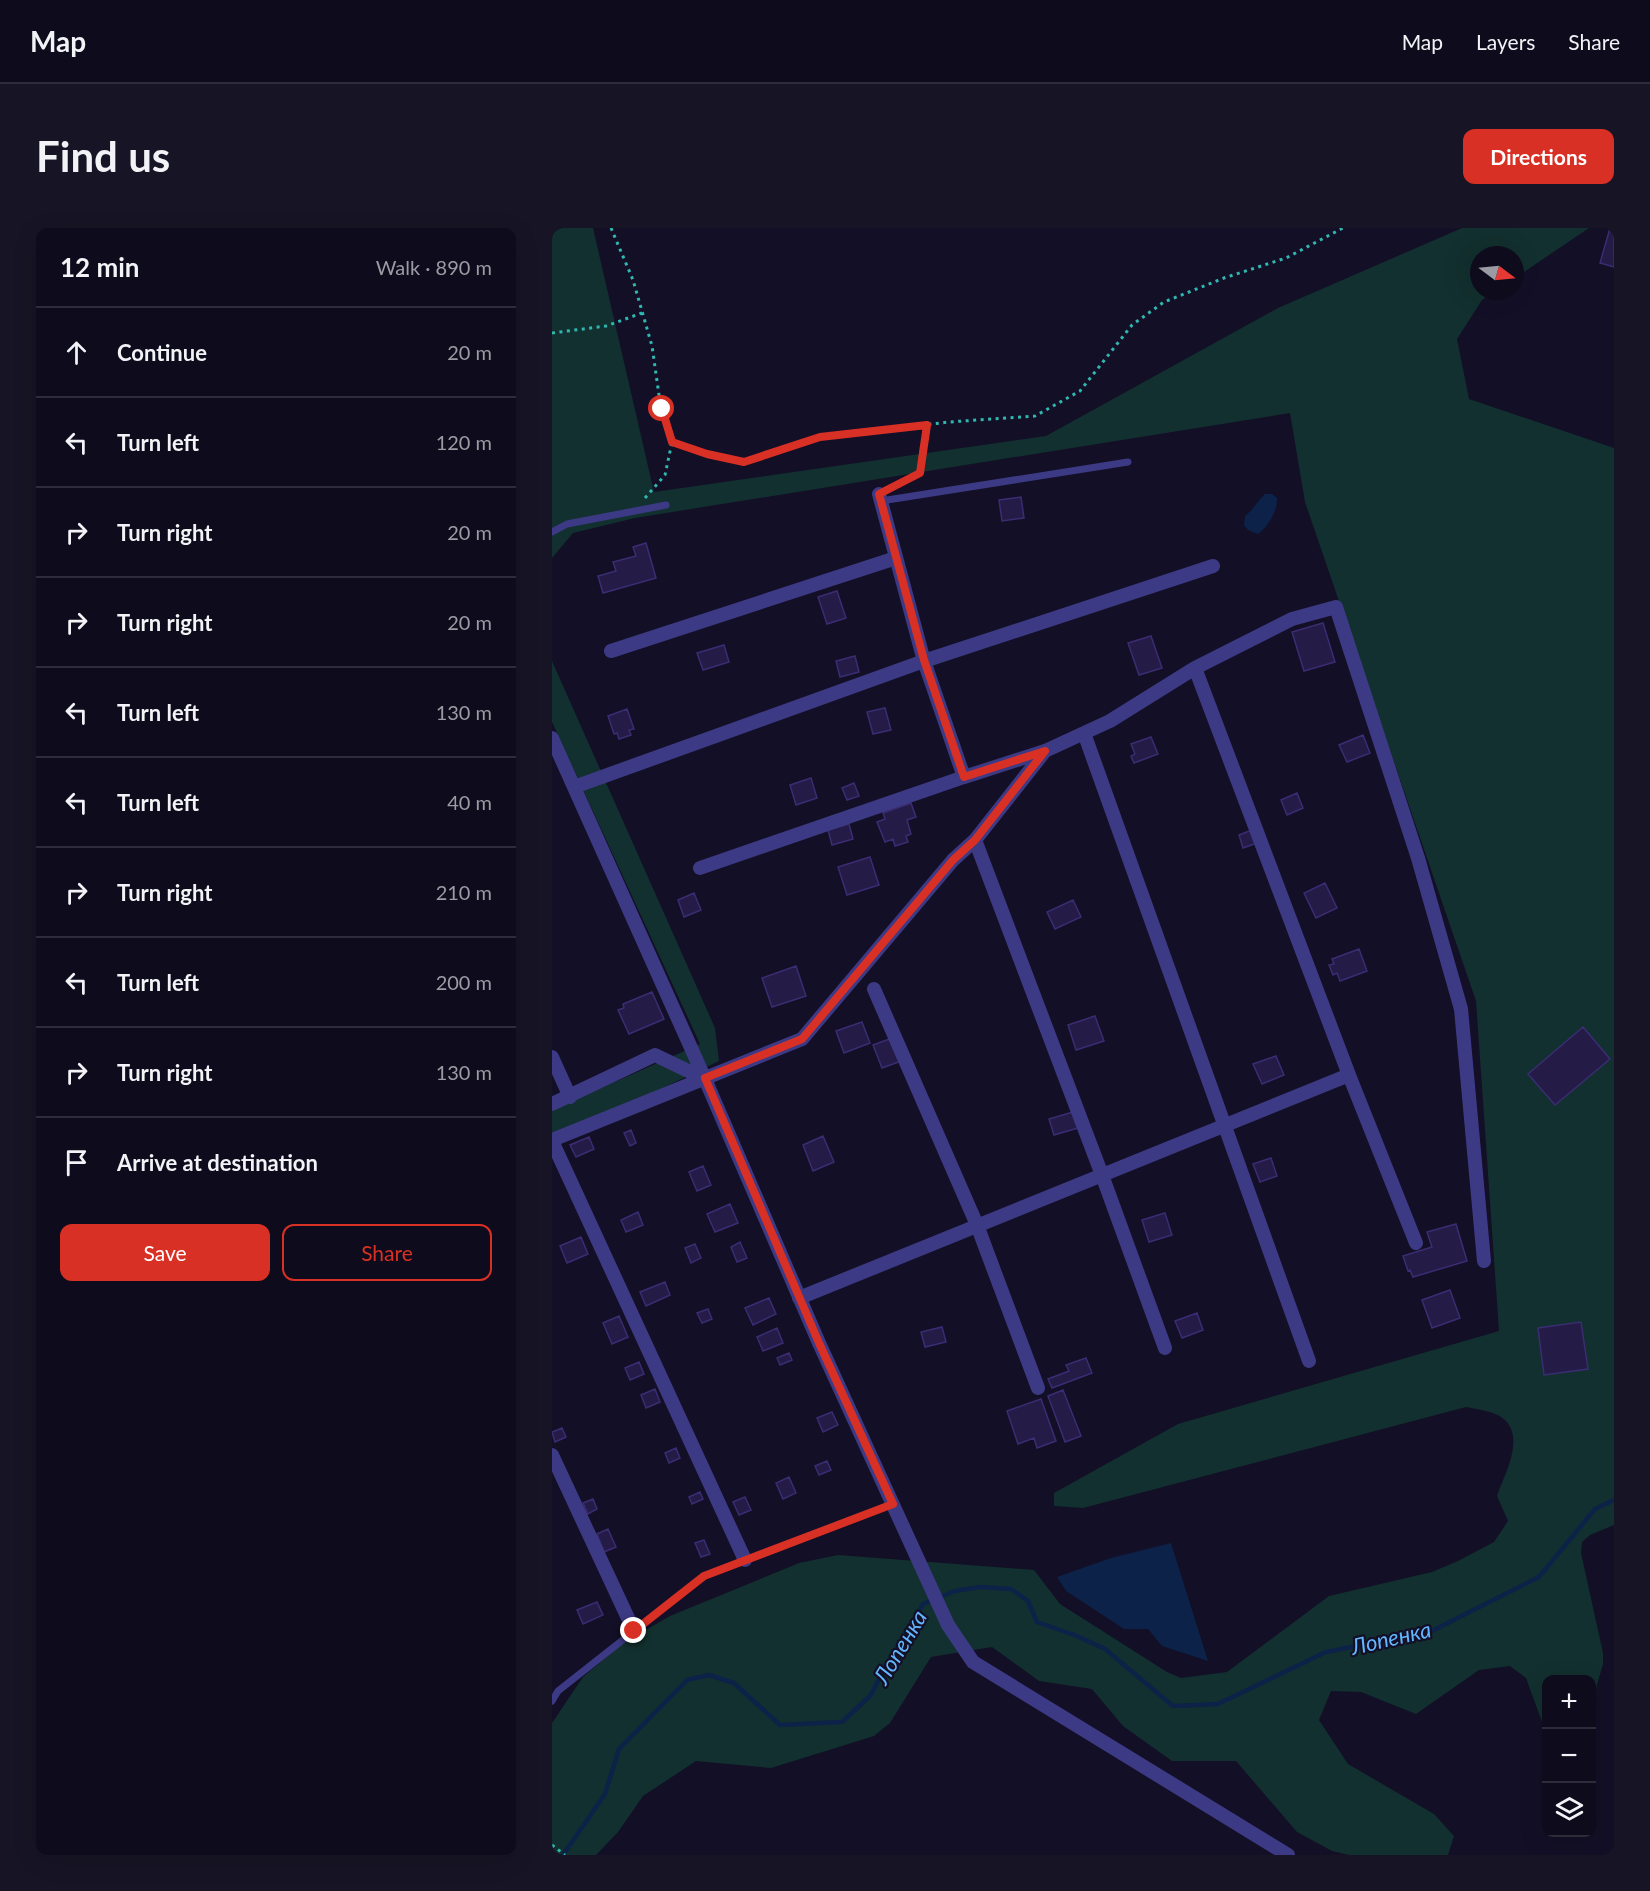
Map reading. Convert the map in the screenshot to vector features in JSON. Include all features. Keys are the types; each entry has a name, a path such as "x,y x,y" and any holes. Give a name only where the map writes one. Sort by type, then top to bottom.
{"street":[{"path":"880,498 924,660 964,777"},
{"path":"611,651 896,558"},
{"path":"574,787 924,660 1213,566"},
{"path":"700,868 1045,751 1110,721 1195,668 1292,619 1336,607 1418,858 1461,1009 1484,1261"},
{"path":"1195,668 1349,1075 1416,1243"},
{"path":"1084,733 1309,1361"},
{"path":"552,738 705,1078 799,1298 948,1625 973,1662 1288,1855"},
{"path":"745,1560 552,1141 802,1039 953,860 975,840 1045,751"},
{"path":"975,840 1165,1348"},
{"path":"874,989 977,1226 1038,1388"},
{"path":"552,1104 656,1055 705,1078"},
{"path":"552,1057 570,1097"},
{"path":"799,1298 1349,1075"},
{"path":"552,1455 634,1631"}],"lane":[{"path":"880,498 1128,462"},
{"path":"552,532 567,524 666,505"},
{"path":"552,1701 558,1691 704,1576 893,1504"}],"path":[{"path":"611,228 633,280 652,346 662,409 672,442 665,475 633,511"},
{"path":"672,442 707,454 744,462 820,437 1035,416 1080,391 1132,325 1164,302 1224,278 1286,258 1343,228"},
{"path":"552,333 606,326 642,313"},
{"path":"880,498 920,473 927,425"},
{"path":"552,1845 565,1855"}],"green space":[{"path":"552,228 593,228 654,492 1046,436 1278,308 1462,228 1589,228 1524,272 1524,246 1470,246 1470,300 1482,300 1457,339 1469,399 1614,448 1614,1525 1590,1535 1582,1542 1581,1553 1603,1653 1603,1664 1596,1688 1596,1675 1542,1675 1542,1722 1526,1678 1510,1666 1479,1670 1416,1714 1361,1692 1331,1691 1319,1720 1348,1764 1434,1814 1454,1836 1448,1855 1349,1855 1332,1851 1297,1832 1236,1761 1172,1761 1123,1726 1092,1689 1039,1681 992,1647 931,1657 890,1723 874,1736 771,1768 696,1761 643,1796 618,1832 596,1855 552,1855 552,1723 583,1677 623,1643 670,1616 799,1563 838,1555 1034,1570 1060,1604 1167,1672 1181,1678 1227,1672 1329,1596 1432,1572 1494,1542 1508,1521 1497,1496 1511,1458 1513,1438 1511,1429 1502,1418 1493,1413 1466,1407 1083,1508 1054,1506 1054,1493 1178,1424 1499,1331 1476,1001 1305,502 1290,413 635,518 573,533 552,558"},
{"path":"552,661 715,1028 719,1061 552,1141 552,1110 700,1044 552,722"}],"water":[{"path":"1265,494 1272,494 1277,498 1277,503 1272,518 1258,534 1248,530 1244,525 1245,516"},
{"path":"1171,1543 1208,1661 1162,1646 1148,1629 1124,1629 1066,1591 1057,1577 1111,1558"}],"building":[{"path":"1610,228 1614,228 1614,267 1600,263"},
{"path":"1021,497 1024,518 1002,521 999,500"},
{"path":"646,543 656,578 603,593 598,576 616,571 613,562 636,556 633,547"},
{"path":"837,591 846,618 827,624 818,597"},
{"path":"1323,623 1335,662 1304,671 1292,632"},
{"path":"1151,636 1162,668 1139,675 1128,643"},
{"path":"724,645 729,662 703,670 697,653"},
{"path":"855,656 859,672 840,677 836,661"},
{"path":"885,708 891,730 873,734 867,712"},
{"path":"627,709 634,729 629,730 631,735 619,739 617,733 614,734 608,716"},
{"path":"1363,735 1370,753 1347,762 1339,745"},
{"path":"1151,737 1158,754 1134,763 1131,756 1135,754 1131,744"},
{"path":"811,778 817,798 796,805 790,785"},
{"path":"854,783 859,796 847,800 842,788"},
{"path":"1297,793 1303,808 1287,815 1281,800"},
{"path":"911,803 916,817 907,820 911,834 906,836 908,842 895,846 893,839 885,842 877,822 885,819 883,813"},
{"path":"849,824 853,839 832,845 828,830"},
{"path":"1252,830 1257,843 1243,848 1239,835"},
{"path":"870,857 879,885 847,895 838,867"},
{"path":"1325,883 1337,908 1316,918 1304,893"},
{"path":"694,893 701,910 684,917 678,900"},
{"path":"1073,900 1081,917 1055,929 1047,912"},
{"path":"1359,949 1367,971 1340,981 1337,973 1333,975 1329,965 1334,964 1332,959"},
{"path":"796,966 806,996 772,1007 762,978"},
{"path":"652,992 664,1019 629,1034 618,1010 624,1008 623,1004"},
{"path":"1095,1016 1104,1041 1076,1050 1068,1025"},
{"path":"862,1022 870,1043 844,1053 836,1031"},
{"path":"1583,1027 1610,1059 1555,1105 1528,1074"},
{"path":"895,1037 904,1060 882,1068 873,1045"},
{"path":"1276,1056 1284,1075 1262,1084 1253,1064"},
{"path":"1073,1112 1078,1128 1054,1135 1049,1119"},
{"path":"631,1130 636,1143 630,1146 624,1133"},
{"path":"823,1136 834,1162 813,1171 803,1145"},
{"path":"589,1137 594,1149 576,1157 570,1145"},
{"path":"1271,1158 1277,1176 1260,1182 1253,1164"},
{"path":"703,1166 711,1185 697,1191 689,1172"},
{"path":"730,1204 738,1223 715,1232 707,1214"},
{"path":"638,1212 643,1225 626,1232 621,1220"},
{"path":"1165,1213 1172,1235 1149,1242 1142,1220"},
{"path":"1456,1224 1467,1261 1413,1277 1410,1270 1408,1271 1403,1256 1432,1247 1427,1232"},
{"path":"581,1237 588,1254 567,1263 560,1246"},
{"path":"740,1242 747,1258 737,1262 731,1247"},
{"path":"695,1244 701,1258 691,1263 685,1248"},
{"path":"665,1282 670,1295 646,1306 640,1292"},
{"path":"1450,1290 1460,1318 1432,1328 1422,1300"},
{"path":"769,1298 776,1314 753,1325 745,1308"},
{"path":"708,1309 712,1319 702,1323 697,1313"},
{"path":"1197,1313 1203,1330 1182,1338 1175,1321"},
{"path":"619,1316 628,1337 612,1344 603,1323"},
{"path":"1581,1322 1588,1369 1544,1375 1538,1328"},
{"path":"942,1327 946,1342 925,1347 921,1332"},
{"path":"777,1328 783,1343 763,1351 757,1337"},
{"path":"789,1353 792,1360 780,1365 777,1358"},
{"path":"1086,1358 1092,1373 1052,1388 1048,1379 1069,1371 1066,1365"},
{"path":"639,1362 644,1374 630,1380 625,1368"},
{"path":"655,1389 660,1402 646,1408 641,1395"},
{"path":"1063,1390 1081,1436 1065,1442 1048,1396"},
{"path":"1041,1399 1056,1441 1037,1448 1034,1438 1018,1444 1007,1411"},
{"path":"832,1412 838,1425 823,1432 817,1418"},
{"path":"562,1428 566,1437 555,1442 552,1432"},
{"path":"676,1448 680,1458 669,1463 665,1453"},
{"path":"827,1461 831,1470 819,1475 815,1466"},
{"path":"789,1477 796,1493 783,1499 776,1483"},
{"path":"700,1492 703,1499 692,1504 689,1497"},
{"path":"745,1497 751,1510 739,1515 733,1502"},
{"path":"593,1499 597,1509 588,1514 583,1503"},
{"path":"608,1529 616,1547 604,1552 597,1534"},
{"path":"704,1540 710,1554 701,1557 695,1543"},
{"path":"597,1602 603,1615 583,1624 577,1610"}],"waterway":[{"name":"Лопенка","path":"563,1855 605,1794 619,1749 687,1680 709,1675 734,1683 780,1725 842,1722 871,1695 923,1604 955,1591 980,1587 1011,1589 1028,1601 1037,1622 1105,1649 1173,1706 1218,1704 1326,1652 1432,1631 1539,1577 1595,1509 1614,1500"}],"route":[{"path":"634,1631 704,1576 893,1504 819,1343 705,1078 802,1039 953,860 975,840 1045,751 964,777 924,660 879,494 920,473 927,425 820,437 744,462 707,454 672,442 662,409"}]}
